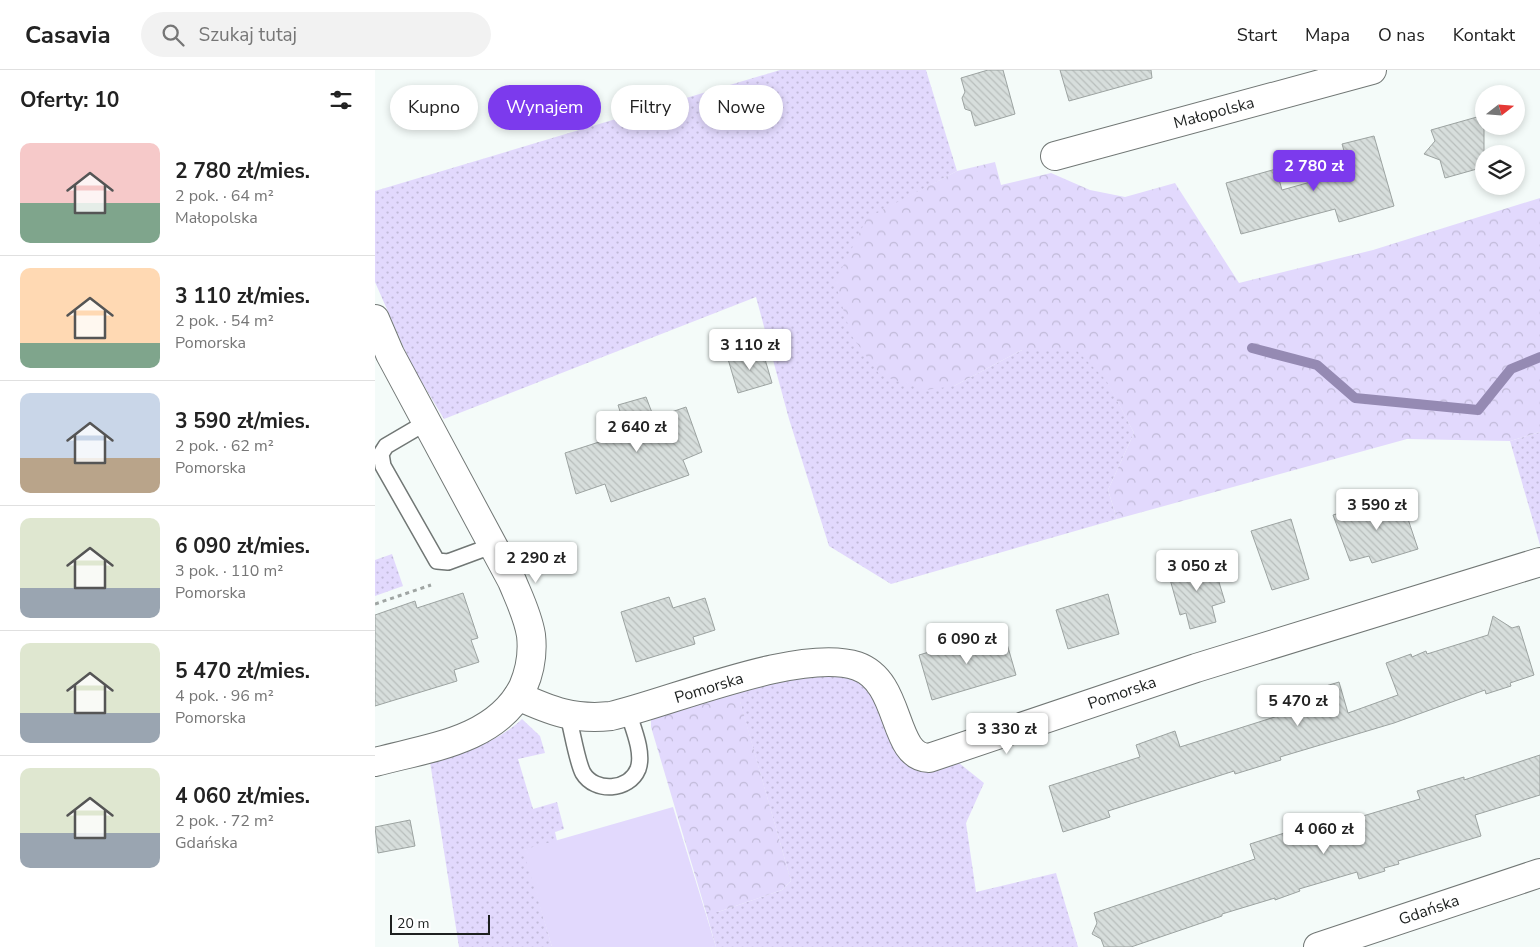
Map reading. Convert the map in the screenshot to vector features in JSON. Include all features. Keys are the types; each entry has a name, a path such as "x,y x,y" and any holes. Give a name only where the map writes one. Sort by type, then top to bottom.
{"street":[{"name":"Małopolska","path":"1055,156 1372,70"},
{"path":"375,319 390,354 512,581 527,618 531,635 531,658 528,676 508,711 495,722 477,732 375,762"},
{"name":"Pomorska","path":"518,696 568,716 591,718 628,712 744,677 787,667 837,661 860,667 878,682 894,706 905,743 912,753 920,758 929,758 1196,668 1540,562"},
{"name":"Gdańska","path":"1318,947 1540,873"}],"lane":[{"path":"427,422 386,446 381,454 383,466 437,561 448,562 493,546"},
{"path":"568,716 583,773 596,784 611,788 628,782 638,769 639,751 628,712"}],"green space":[{"path":"780,70 926,70 957,171 867,219 954,386 1022,350 1076,349 1106,379 1134,433 1108,490 1117,519 891,584 829,546 789,419 756,297 444,419 411,364 375,282 375,191 579,130 601,130 601,123 611,120 611,130 689,130 689,97 699,94 699,130 783,130 783,85 730,85"},
{"path":"995,162 1001,185 1051,173 1090,190 1125,197 1175,183 1239,283 1373,250 1540,198 1540,432 1510,441 1407,439 1117,519 1108,490 1134,433 1106,380 1076,350 1022,350 954,386 925,390 880,375 851,335 835,282 867,218 957,171"},
{"path":"1540,432 1540,545 1510,441"},
{"path":"392,554 403,586 375,596 375,560"},
{"path":"837,672 872,687 899,747 954,759 984,783 966,823 976,892 1056,873 1078,947 716,947 706,912 718,912 782,890 791,881 740,702 728,692 768,681"},
{"path":"728,692 740,701 791,881 782,890 718,912 706,912 651,727 651,716"},
{"path":"522,719 540,736 545,753 518,759 533,809 557,802 564,829 555,832 557,841 524,850 552,947 459,947 430,762 467,751 490,741 512,728"},
{"path":"673,807 716,947 552,947 523,850"}],"building":[{"path":"988,70 1003,70 1015,114 975,126 971,111 965,109 962,98 965,92 961,78"},
{"path":"1060,70 1151,70 1152,78 1069,101"},
{"path":"1475,118 1475,135 1484,135 1484,145 1475,145 1475,170 1445,178 1440,160 1424,154 1435,141 1431,130"},
{"path":"1374,136 1394,206 1339,222 1335,209 1241,234 1226,183 1276,169 1282,190 1350,171 1342,144"},
{"path":"762,349 772,383 738,393 728,359"},
{"path":"646,397 654,418 686,407 702,452 683,460 689,475 611,502 605,484 576,494 565,453 627,433 618,405"},
{"path":"1400,495 1418,549 1372,563 1369,556 1350,561 1333,515"},
{"path":"1291,519 1309,579 1272,590 1251,531"},
{"path":"1212,559 1225,602 1212,606 1216,622 1190,629 1186,613 1180,615 1168,572"},
{"path":"463,593 478,638 471,640 479,662 454,670 457,681 375,706 375,615 415,601 417,608"},
{"path":"1108,594 1119,634 1068,649 1056,610"},
{"path":"669,597 673,608 705,598 715,630 693,637 695,644 636,662 621,612"},
{"path":"1493,616 1512,628 1519,626 1534,675 1510,683 1511,686 1486,694 1485,690 1394,723 1280,757 1281,760 1235,774 1234,771 1108,811 1110,817 1063,832 1049,786 1140,757 1136,745 1175,731 1180,747 1300,709 1296,695 1339,682 1348,713 1398,695 1386,663 1411,654 1412,657 1426,651 1427,654 1488,635"},
{"path":"1003,630 1016,675 932,700 919,655"},
{"path":"1540,755 1540,795 1475,815 1481,836 1398,861 1399,864 1384,868 1385,871 1359,879 1357,872 1299,889 1300,891 1275,900 1275,898 1222,914 1222,916 1131,947 1104,947 1101,939 1092,934 1097,923 1094,913 1255,859 1250,844 1297,829 1299,835 1420,799 1417,791 1464,777 1464,780"},
{"path":"410,820 415,846 378,853 375,827"}],"waterway":[{"path":"1252,348 1317,365 1355,398 1478,410 1511,369 1540,357"}]}
